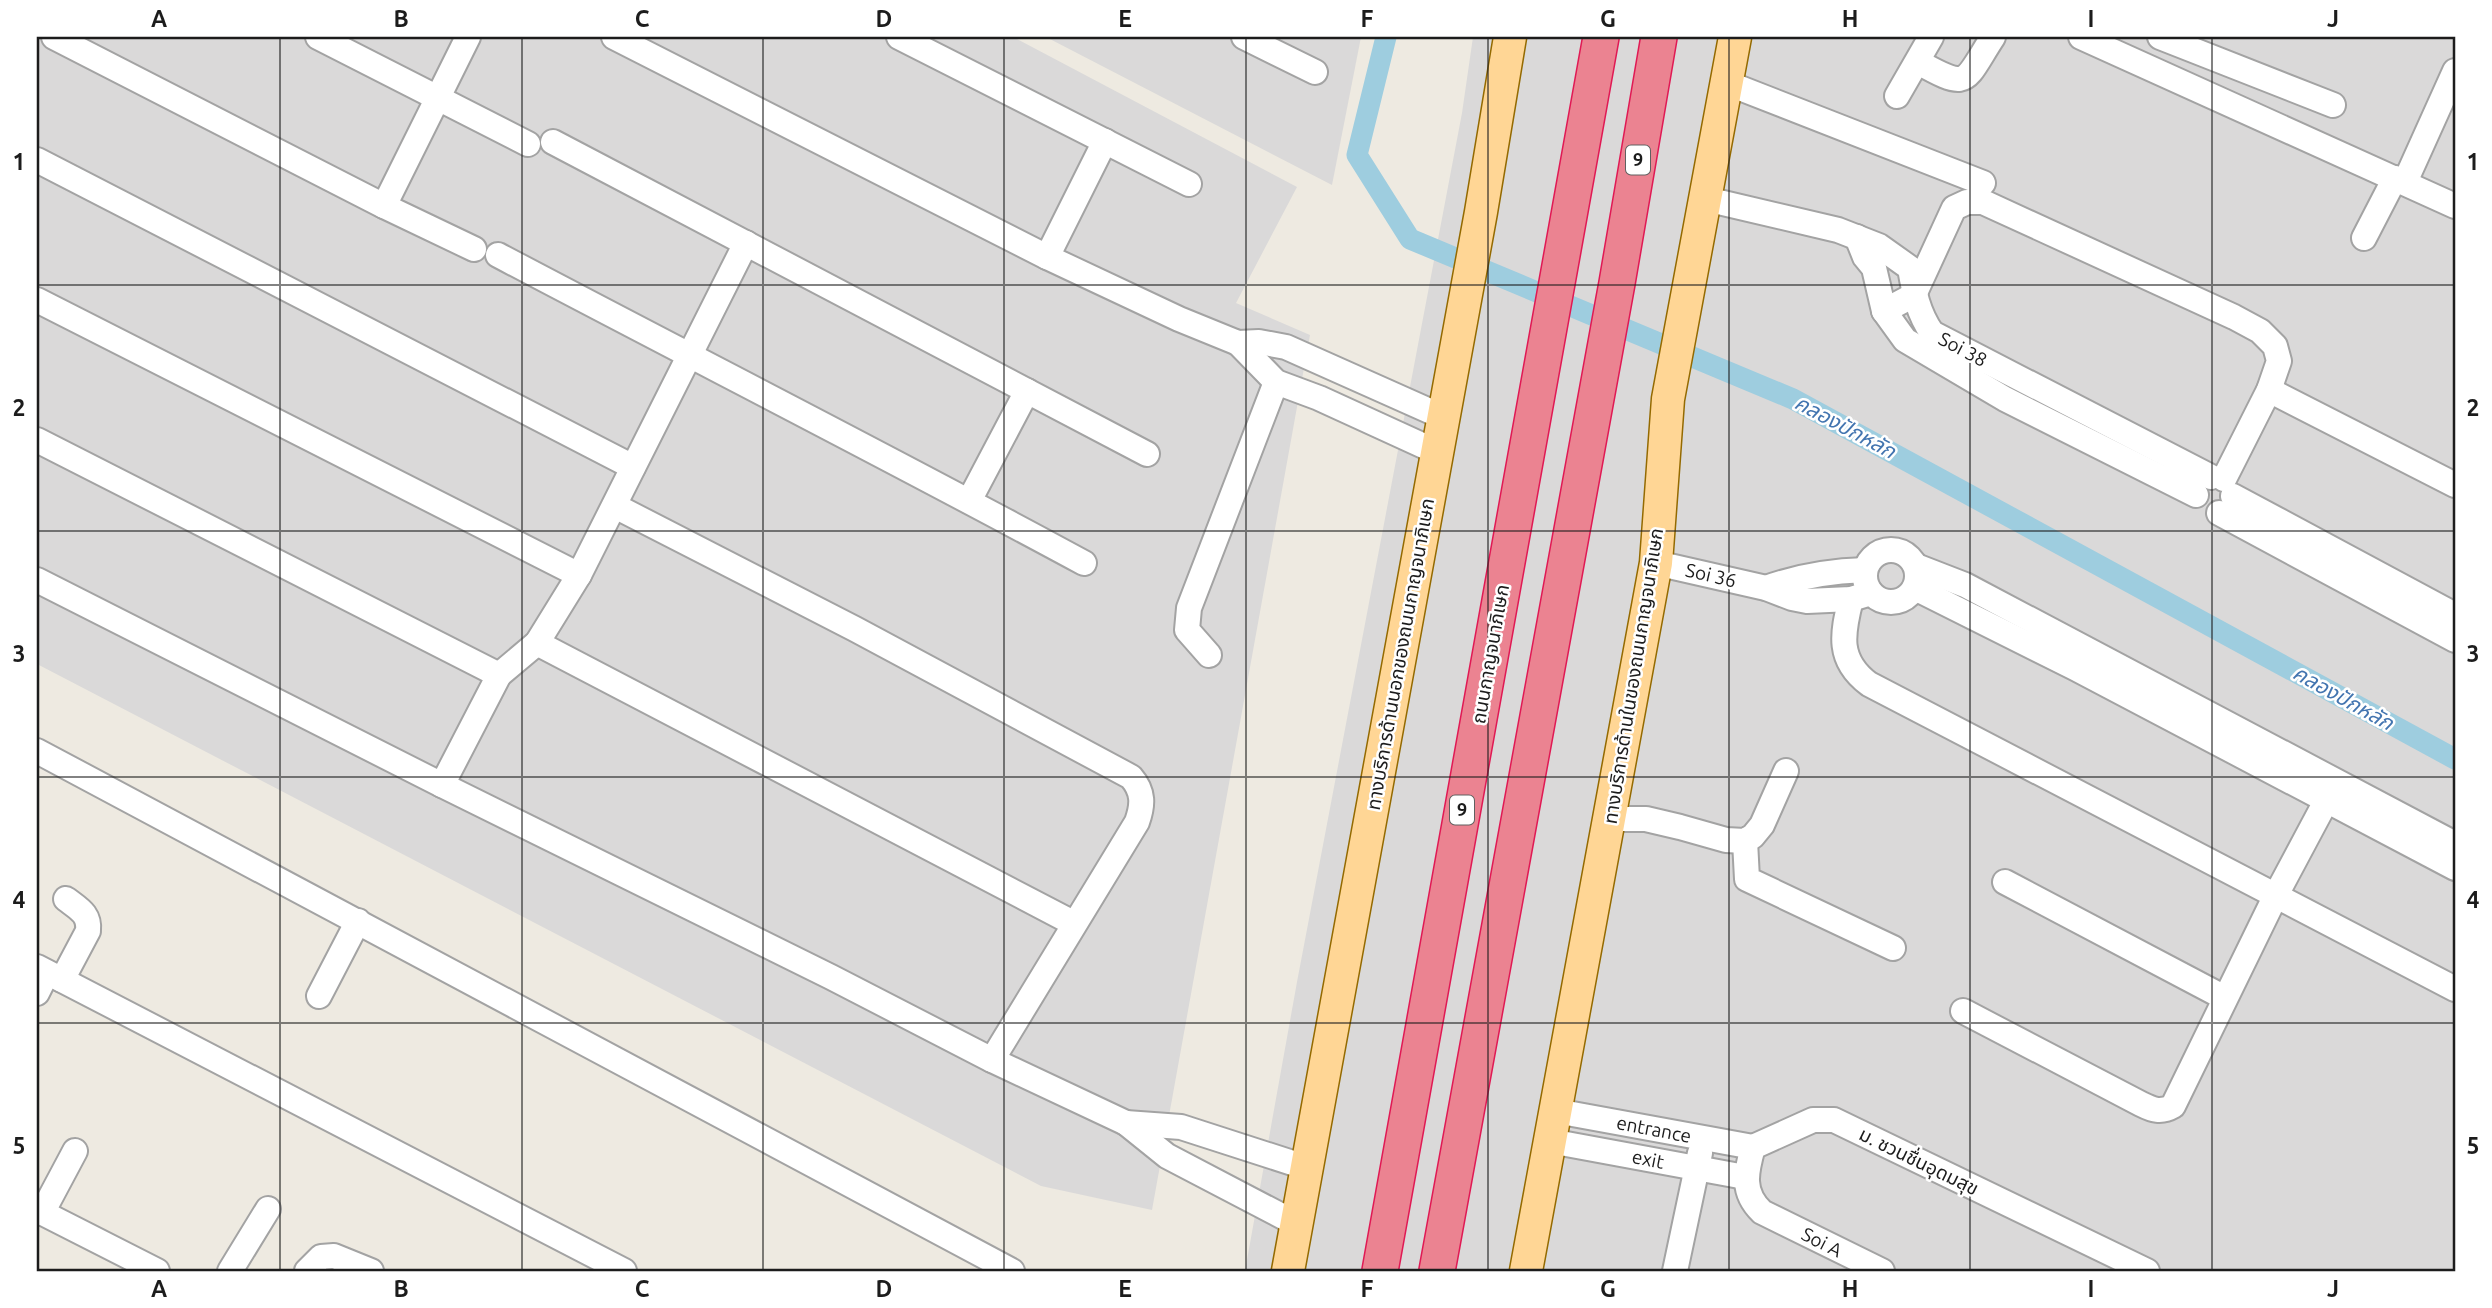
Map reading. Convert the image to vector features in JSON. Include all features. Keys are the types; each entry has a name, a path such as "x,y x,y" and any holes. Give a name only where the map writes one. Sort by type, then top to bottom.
{"highway":[{"name":"ถนนกาญจนาภิเษก","path":"1380,1271 1601,37"},
{"name":"9","path":"1437,1271 1600,379 1659,37"}],"main road":[{"name":"ทางบริการด้านนอกของถนนกาญจนาภิเษก","path":"1288,1271 1481,212 1510,37"},
{"name":"ทางบริการด้านในของถนนกาญจนาภิเษก","path":"1526,1271 1656,563 1668,400 1735,37"}],"street":[{"path":"54,37 384,206 474,249"},
{"path":"318,37 528,144"},
{"path":"384,206 468,37"},
{"path":"614,37 1047,257 1179,319 1238,343 1276,382 1319,398 1437,452"},
{"path":"900,37 1189,184"},
{"path":"1244,37 1315,72"},
{"path":"1897,96 1931,37"},
{"path":"1919,62 1948,79 1960,81 1967,77 1993,37"},
{"path":"2081,37 2455,205"},
{"path":"2160,37 2333,105"},
{"path":"2364,238 2400,180 2455,71"},
{"path":"1727,83 1983,183"},
{"path":"1047,257 1105,141"},
{"path":"553,142 1147,454"},
{"path":"37,160 633,467"},
{"name":"Soi 38","path":"1706,199 1786,217 1879,246 1910,268 1926,341 2217,492"},
{"path":"1884,311 1914,295 1954,208 1966,202 1983,202 2260,331 2275,346 2279,361 2269,390 2217,492"},
{"path":"1857,237 1874,268 1884,311 1905,340 1926,341"},
{"path":"442,785 499,675 537,643 579,575 746,243"},
{"path":"498,255 1084,563"},
{"path":"37,300 579,575"},
{"path":"1238,343 1259,342 1286,347 1443,417"},
{"path":"1319,398 1331,367"},
{"path":"1209,655 1187,630 1189,608 1276,382"},
{"path":"2269,390 2455,485"},
{"path":"969,501 1027,391"},
{"path":"37,440 499,675"},
{"path":"2217,492 2455,615"},
{"path":"2217,492 2455,640"},
{"path":"615,506 867,636 1130,778 1142,794 1137,822 1073,923 992,1060"},
{"path":"1862,587 1879,599 1889,602 1908,596 1916,577 1911,558 1903,552 1885,550 1869,561 1862,587 1845,622 1847,660 1854,673 1869,684 2455,989"},
{"name":"Soi 36","path":"1656,563 1766,587 1807,601 1862,587"},
{"path":"1916,577 1965,585 2080,658 2332,791 2455,867"},
{"path":"37,580 992,1060 1126,1123 1167,1156 1297,1224"},
{"path":"537,643 1073,923"},
{"path":"37,751 1012,1271"},
{"path":"1610,819 1646,820 1726,840 1745,841 1754,836 1762,825 1786,771"},
{"path":"1963,1011 2141,1104 2154,1110 2165,1111 2173,1106 2276,895 2332,791"},
{"path":"2332,791 2455,844"},
{"path":"1745,841 1747,879 1893,948"},
{"path":"2005,882 2225,998"},
{"path":"66,899 88,916 88,931 46,978 624,1271"},
{"path":"319,996 358,921"},
{"name":"ม. ชวนชื่นอุดมสุข","path":"1753,1147 1813,1119 1834,1120 2147,1271"},
{"path":"1126,1123 1181,1127 1308,1168"},
{"name":"entrance","path":"1553,1126 1702,1138 1753,1147"},
{"name":"exit","path":"1553,1126 1697,1168 1745,1177"},
{"path":"1675,1271 1702,1138"},
{"path":"1745,1177 1753,1147"},
{"path":"75,1151 39,1211 157,1271"},
{"name":"Soi A","path":"1745,1177 1753,1203 1762,1212 1882,1271"},
{"path":"230,1271 268,1209"},
{"path":"307,1271 321,1257 334,1256 372,1271"}],"shaded area":[{"path":"37,37 1013,37 1297,187 1236,303 1310,335 1152,1210 1041,1186 37,664"},
{"path":"1046,37 1361,37 1332,185"},
{"path":"1473,37 2455,37 2455,1271 1245,1271 1297,982 1462,113"}],"waterway":[{"name":"คลองปักหลัก","path":"1386,37 1357,155 1410,239 1793,399 2455,759"}]}
